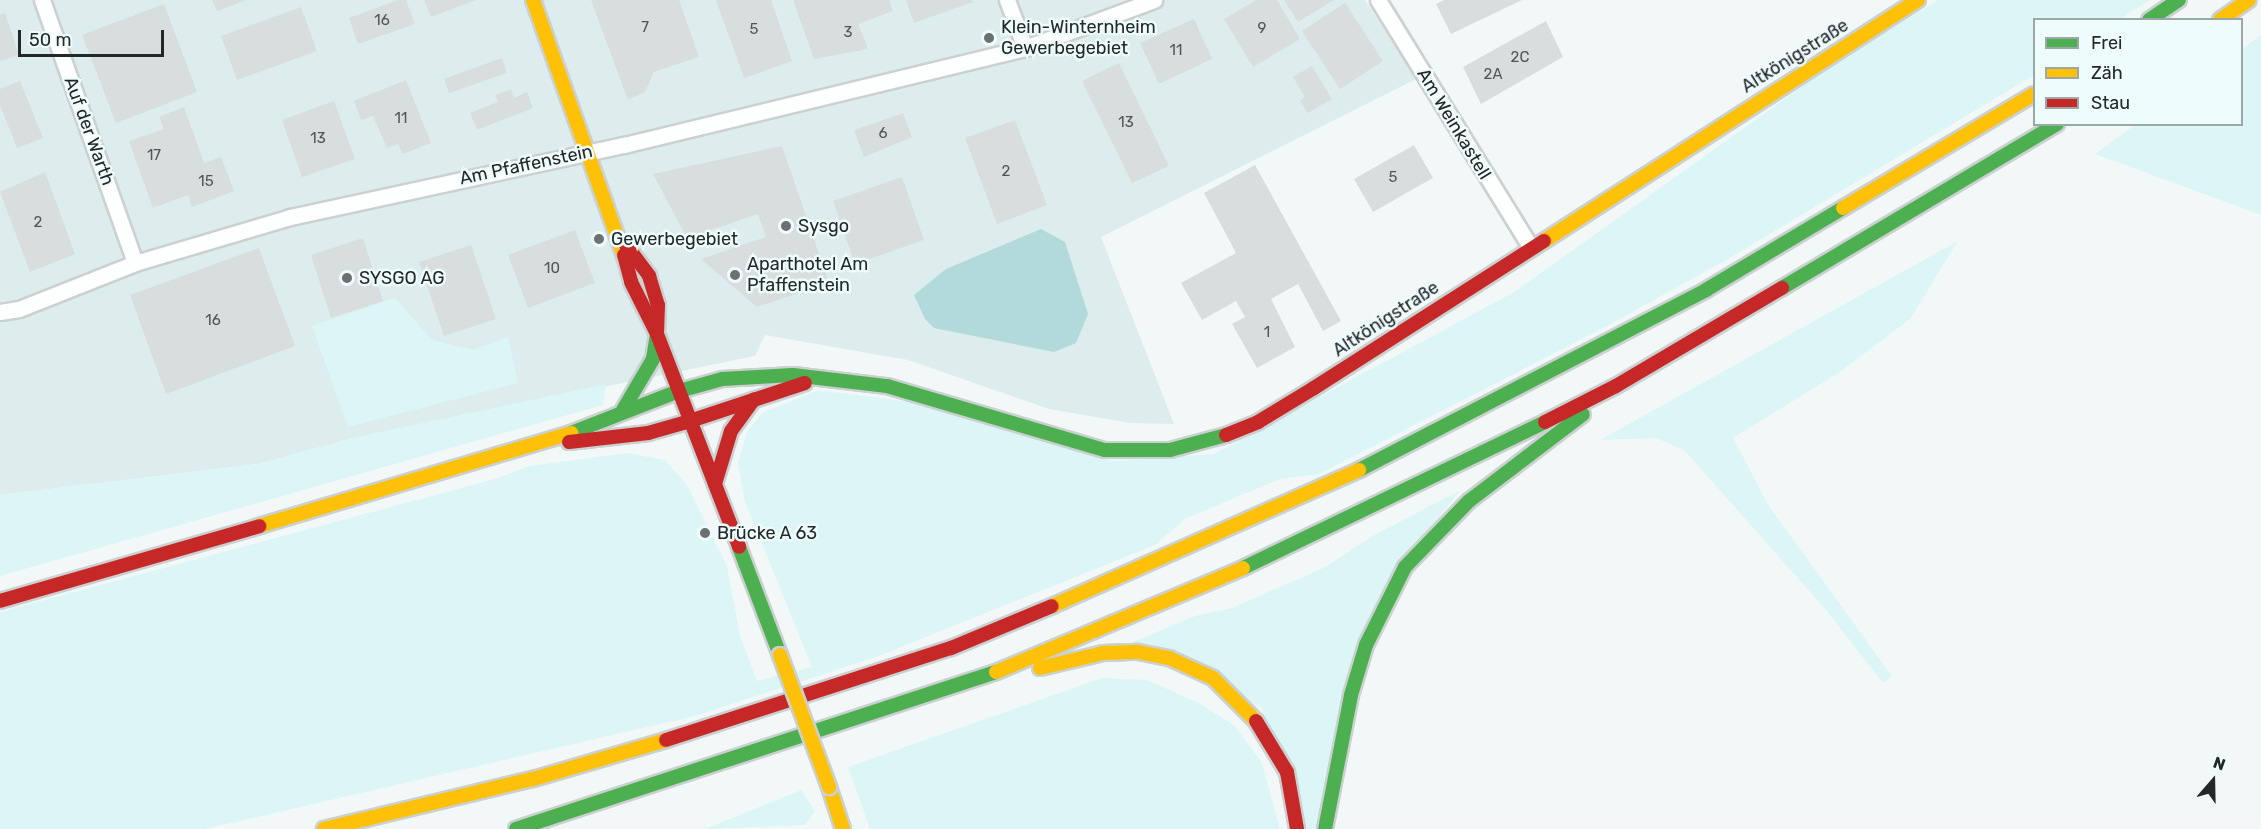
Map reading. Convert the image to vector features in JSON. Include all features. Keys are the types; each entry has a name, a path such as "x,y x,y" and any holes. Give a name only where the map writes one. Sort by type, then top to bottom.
{"main road":[{"path":"533,0 620,237 631,282 657,334 780,655 843,829"},
{"name":"Altkönigstraße","path":"538,446 623,410 679,392 741,376 793,375 817,380 887,386 1097,449 1170,450 1232,435 1258,422 1918,0"},
{"path":"2152,18 2179,0"},
{"path":"2223,18 2249,0"},
{"path":"324,829 533,779 770,709 951,648 1176,555 1380,460 1567,365 1706,290 2033,95"},
{"path":"960,687 1193,591 1391,499 1616,386 2054,126"},
{"path":"623,410 652,359 657,334"},
{"name":"Altkönigstraße","path":"538,446 648,433 690,422 817,380"},
{"path":"1325,829 1363,655 1383,605 1406,567 1469,501 1537,453 1616,386"},
{"path":"715,484 731,432 754,399"},
{"path":"0,601 538,446"},
{"path":"516,829 960,687 1103,653 1138,652 1191,666 1230,690 1258,720 1287,772 1297,829"}],"street":[{"name":"Auf der Warth","path":"42,0 135,263"},
{"path":"1007,0 1025,48"},
{"name":"Am Pfaffenstein","path":"0,312 20,309 135,263 290,217 589,151 1025,48 1059,38 1154,0"},
{"name":"Am Weinkastell","path":"1378,0 1531,248"}],"shaded area":[{"path":"0,0 1365,0 1416,79 1101,237 1174,424 1130,423 1049,409 908,360 765,335 755,356 353,438 259,464 0,495"},
{"path":"1938,0 2150,0 2122,18 2033,18 2033,76 1728,259 1607,326 1319,474 1280,479 1185,519 1155,545 879,656 695,716 205,829 0,829 0,612 495,479 529,466 627,453 665,460 687,485 727,566 740,636 757,681 812,667 745,502 738,463 747,432 763,412 819,390 910,402 1113,461 1214,454 1514,292 1830,67"},
{"path":"2261,35 2261,215 2095,154 2134,126 2243,126 2243,48"},
{"path":"1041,229 1065,242 1088,314 1076,343 1054,352 934,328 925,319 914,295 946,269"},
{"path":"1958,241 1910,319 1840,372 1733,438 1769,506 1892,676 1883,683 1826,610 1684,450 1656,438 1600,440"},
{"path":"395,298 432,340 473,350 508,337 518,383 348,427 312,326"},
{"path":"606,384 603,405 0,576 0,495 259,464 353,438"},
{"path":"1461,490 1396,569 1317,829 1306,829 1262,708 1133,642 1195,616 1232,608 1325,567 1376,534"},
{"path":"1102,678 1147,680 1199,703 1235,726 1262,763 1280,829 870,829 848,767"},
{"path":"801,790 815,811 805,825 705,829"}],"building":[{"path":"212,0 246,0 217,11"},
{"path":"398,0 406,0 415,24 358,44 349,18"},
{"path":"424,0 476,0 431,17"},
{"path":"591,0 679,0 699,57 654,72 645,92 628,100"},
{"path":"716,0 771,0 792,61 744,78"},
{"path":"793,0 889,0 893,11 858,24 868,49 814,59"},
{"path":"906,0 972,0 973,2 914,23"},
{"path":"1256,0 1277,0 1300,39 1253,67 1224,19"},
{"path":"1284,0 1334,0 1298,22"},
{"path":"1444,0 1522,0 1451,34 1436,4"},
{"path":"1345,3 1383,61 1340,89 1302,31"},
{"path":"164,4 197,92 116,123 82,35"},
{"path":"301,7 317,51 237,80 221,36"},
{"path":"5,13 19,55 0,61 0,15"},
{"path":"1194,19 1212,59 1159,84 1140,43"},
{"path":"1546,21 1563,57 1481,104 1463,67"},
{"path":"502,58 507,73 449,93 444,79"},
{"path":"1119,63 1169,166 1132,183 1082,81"},
{"path":"1312,66 1332,99 1308,113 1300,101 1305,97 1293,77"},
{"path":"406,80 431,143 403,154 398,144 387,148 373,116 361,120 354,101"},
{"path":"20,81 43,138 17,148 0,105 0,89"},
{"path":"511,89 514,98 527,92 533,108 477,130 470,113 498,102 495,95"},
{"path":"334,101 355,159 302,177 282,120"},
{"path":"184,107 204,163 221,157 234,191 192,207 188,195 153,208 129,141 164,129 159,117"},
{"path":"903,113 912,137 864,157 854,130"},
{"path":"1015,120 1047,205 997,224 965,138"},
{"path":"1414,145 1433,178 1373,212 1354,179"},
{"name":"Sysgo","path":"782,146 829,283 757,307 701,259 766,237 758,214 687,238 653,174"},
{"path":"1255,165 1341,321 1323,331 1298,284 1271,299 1295,347 1257,368 1232,324 1245,317 1236,301 1202,320 1181,283 1236,253 1204,193"},
{"path":"45,172 75,254 30,272 0,192"},
{"path":"902,177 924,240 855,264 833,201"},
{"path":"575,230 595,283 528,308 508,255"},
{"path":"363,238 383,301 331,318 311,255"},
{"path":"471,245 496,319 444,336 419,262"},
{"path":"259,248 295,346 166,394 130,295"}],"traffic: fast":[{"path":"2152,18 2179,0"},
{"path":"1782,288 2054,126"},
{"path":"1359,470 1706,290 1843,208"},
{"path":"623,410 653,359 657,334"},
{"path":"679,391 722,379 793,375 887,386 1105,450 1170,450 1226,435"},
{"path":"571,433 679,391"},
{"path":"1325,829 1351,695 1366,645 1405,567 1469,501 1583,414"},
{"path":"1243,568 1545,422"},
{"path":"739,547 780,655"},
{"path":"516,829 996,672"}],"traffic: slow":[{"path":"533,0 624,255"},
{"path":"1544,241 1918,0"},
{"path":"2223,18 2249,0"},
{"path":"1843,208 2033,95"},
{"path":"259,526 571,433"},
{"path":"1052,606 1359,470"},
{"path":"996,672 1243,568"},
{"path":"1040,668 1103,653 1138,652 1169,658 1213,678 1256,721"},
{"path":"780,655 829,787"},
{"path":"324,829 533,779 666,740"},
{"path":"829,787 843,829"}],"traffic: jam":[{"path":"1226,435 1258,422 1314,388 1544,241"},
{"path":"626,245 649,276 658,305 657,331"},
{"path":"624,255 631,282 657,334 739,547"},
{"path":"1545,422 1616,386 1782,288"},
{"path":"690,421 805,383"},
{"path":"715,484 731,431 754,399"},
{"path":"569,442 648,433 690,421"},
{"path":"0,601 259,526"},
{"path":"666,740 951,648 1052,606"},
{"path":"1256,721 1287,772 1297,829"}],"place":[{"name":"Klein-Winternheim Gewerbegebiet","path":"989,38"},
{"name":"Sysgo","path":"786,226"},
{"name":"Gewerbegebiet","path":"599,239"},
{"name":"Aparthotel Am Pfaffenstein","path":"735,275"},
{"name":"SYSGO AG","path":"347,278"},
{"name":"Brücke A 63","path":"705,533"}]}
